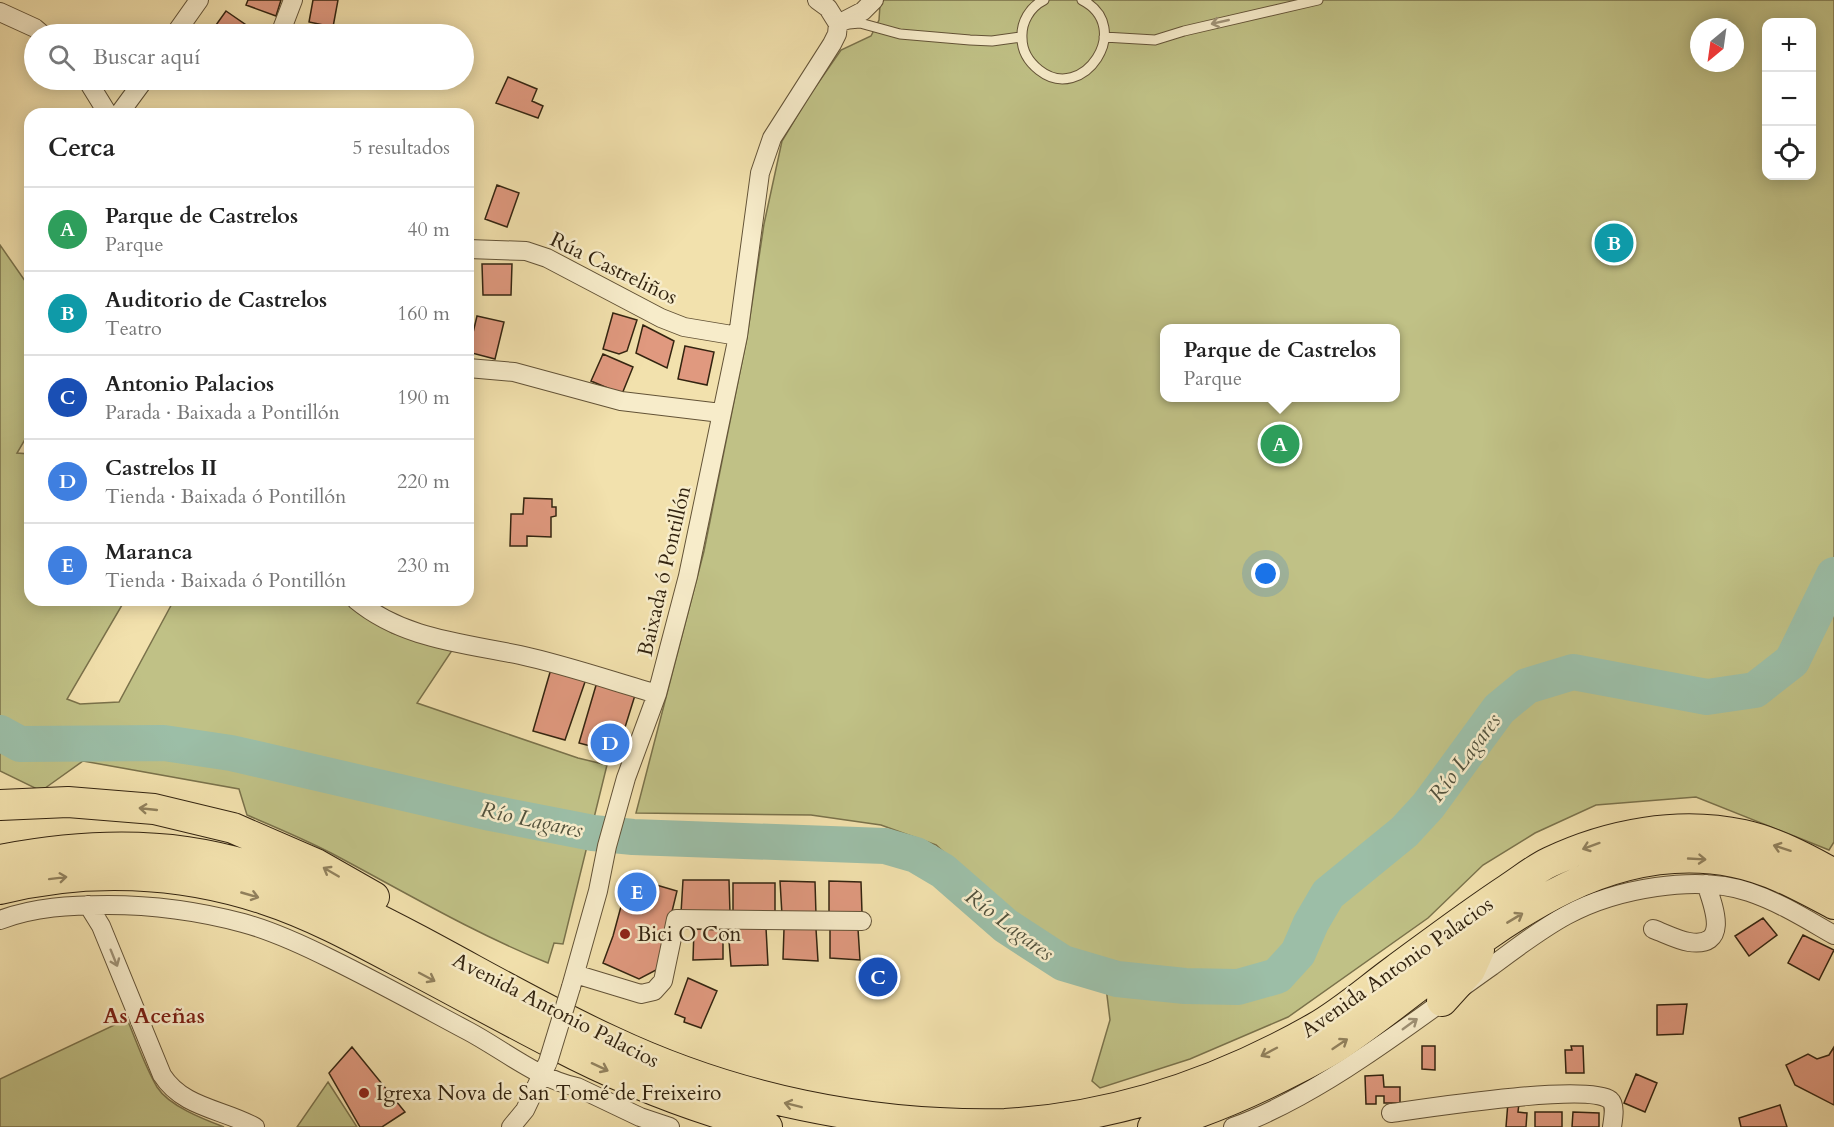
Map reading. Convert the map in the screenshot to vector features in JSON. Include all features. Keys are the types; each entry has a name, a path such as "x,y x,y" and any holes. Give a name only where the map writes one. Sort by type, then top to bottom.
{"main road":[{"path":"0,805 68,802 154,809 233,828 316,864 411,918 464,965"},
{"name":"Avenida Antonio Palacios","path":"0,860 58,850 120,847 187,852 223,859 292,879 352,905 567,1020 614,1043 697,1077 744,1092 835,1114 895,1122 977,1125 1008,1124 1089,1114 1178,1090 1242,1066 1320,1025 1479,908 1546,864 1596,843 1641,833 1693,830 1743,835 1797,853 1834,874"},
{"name":"Avenida Antonio Palacios","path":"1153,1127 1208,1110 1253,1091 1338,1046 1485,938 1563,888 1606,870 1649,861 1692,858 1734,862 1787,878 1834,904"},
{"name":"Avenida Antonio Palacios","path":"0,888 79,876 130,875 192,881 264,899 348,934 603,1068 688,1104 767,1127"},
{"path":"1443,1001 1470,970 1485,938"}],"street":[{"path":"182,24 199,0"},
{"path":"284,24 293,0"},
{"path":"817,0 828,8 838,24 863,11 874,0"},
{"path":"0,12 26,24"},
{"name":"Baixada ó Pontillón","path":"511,1127 525,1110 546,1068 573,980 624,787 657,694 688,576 738,336 760,173 772,138 832,44 837,34 838,24"},
{"path":"93,90 104,108"},
{"path":"124,108 137,90"},
{"name":"Rúa Castreliños","path":"474,249 526,251 547,258 661,318 684,327 738,336"},
{"path":"474,369 514,372 621,401 722,413"},
{"path":"365,606 386,620 414,633 522,655 657,694"},
{"path":"1233,1127 1269,1119 1360,1060 1521,944 1568,914 1617,895 1670,884 1706,884 1747,891 1788,909 1834,935"},
{"path":"1653,929 1687,942 1703,943 1712,936 1717,919 1706,884"},
{"path":"88,905 101,926 162,1075 168,1084 176,1093 197,1104 255,1127"},
{"path":"0,920 34,910 88,905 146,905 197,912 245,923 300,944 356,971 489,1041 546,1068 567,1085 577,1087 640,1117 670,1127"},
{"path":"573,980 641,994 654,991 663,981 676,919 862,921"},
{"path":"1391,1113 1530,1096 1577,1095 1602,1097 1610,1101 1613,1105 1612,1127"}],"lane":[{"path":"1044,0 1029,12 1023,24 1021,38 1024,52 1031,64 1043,73 1056,77 1070,77 1084,72 1095,63 1102,51 1103,24 1097,12 1087,1"},
{"path":"1104,37 1155,40 1184,31 1318,0"},
{"path":"838,24 860,23 900,34 970,40 992,41 1021,38"}],"green space":[{"path":"884,0 1834,0 1834,842 1829,850 1696,797 1596,805 1535,833 1483,865 1428,918 1288,1017 1190,1059 1100,1088 1092,1081 1110,1020 1103,963 1017,919 936,845 881,825 811,815 636,813 704,551 747,337 764,224 782,141 809,96 841,50 871,36 879,20 880,5"},
{"path":"0,245 24,279 24,441 17,453 24,454 24,606 121,606 67,699 80,704 119,702 171,606 352,606 392,633 453,649 417,703 578,758 607,765 563,944 554,943 548,963 464,925 321,848 247,815 239,789 83,761 41,791 0,771"},
{"path":"127,1019 149,1071 162,1094 187,1111 224,1127 0,1127 0,1079"},
{"path":"328,1082 357,1127 297,1127"}],"building":[{"path":"248,0 281,0 276,16 246,5"},
{"path":"313,0 338,0 334,24 309,22"},
{"path":"226,11 245,24 217,24"},
{"path":"508,77 537,89 532,101 543,106 538,118 496,103"},
{"path":"497,185 519,193 507,227 485,219"},
{"path":"482,264 512,264 511,295 483,295"},
{"path":"613,313 637,320 627,351 619,354 603,349"},
{"path":"477,316 504,322 495,359 474,354 474,329"},
{"path":"643,325 674,341 667,368 636,353"},
{"path":"685,346 714,352 707,385 678,379"},
{"path":"603,354 633,367 622,394 591,381"},
{"path":"524,498 552,499 552,507 556,507 556,516 551,517 551,537 527,536 527,546 510,546 511,514 523,514"},
{"path":"551,669 586,679 565,740 533,731"},
{"path":"597,682 636,692 617,753 579,743"},
{"path":"629,877 677,891 658,969 639,979 603,963"},
{"path":"683,880 729,880 730,913 681,913"},
{"path":"780,881 815,882 816,915 782,915"},
{"path":"829,881 861,882 862,913 829,913"},
{"path":"733,883 775,883 775,913 733,911"},
{"path":"1763,918 1777,935 1749,956 1735,936"},
{"path":"728,928 766,928 768,965 731,966"},
{"path":"830,928 858,929 860,960 830,958"},
{"path":"694,929 723,930 723,959 693,960"},
{"path":"784,929 816,929 818,961 783,959"},
{"path":"1803,935 1834,950 1819,980 1788,963"},
{"path":"688,978 717,991 701,1028 684,1022 685,1018 675,1014"},
{"path":"1687,1004 1683,1034 1657,1035 1657,1005"},
{"path":"1422,1046 1435,1046 1435,1070 1422,1069"},
{"path":"1571,1046 1583,1046 1584,1073 1566,1073 1565,1050 1572,1050"},
{"name":"Igrexa Nova de San Tomé de Freixeiro","path":"352,1047 405,1112 382,1127 360,1127 329,1073"},
{"path":"1834,1047 1834,1105 1795,1085 1786,1065 1808,1054 1817,1059 1829,1055"},
{"path":"1636,1074 1657,1083 1645,1112 1624,1103"},
{"path":"1383,1075 1384,1087 1400,1087 1400,1103 1384,1103 1384,1096 1376,1096 1376,1104 1366,1104 1365,1076"},
{"path":"1508,1102 1519,1103 1518,1112 1527,1113 1526,1127 1506,1127"},
{"path":"1780,1105 1787,1127 1741,1127 1739,1118"},
{"path":"1535,1112 1562,1112 1562,1127 1535,1127"},
{"path":"1573,1112 1599,1113 1599,1127 1572,1127"}],"waterway":[{"name":"Río Lagares","path":"0,733 20,744 164,743 231,753 486,812 593,833 633,837 885,846 916,855 943,871 1006,926 1063,963 1117,979 1185,986 1238,987 1277,976 1298,953 1311,923 1328,894 1404,832 1428,806 1499,709 1527,686 1573,672 1707,697 1755,690 1792,661 1834,575"}],"place":[{"name":"Auditorio de Castrelos","path":"1614,243"},
{"name":"Parque de Castrelos","path":"1280,444"},
{"name":"Castrelos II","path":"610,743"},
{"name":"Maranca","path":"637,892"},
{"name":"Bici O Con","path":"625,934"},
{"name":"Antonio Palacios","path":"878,977"},
{"name":"Igrexa Nova de San Tomé de Freixeiro","path":"364,1093"}],"district":[{"name":"As Aceñas","path":"154,1015"}]}
